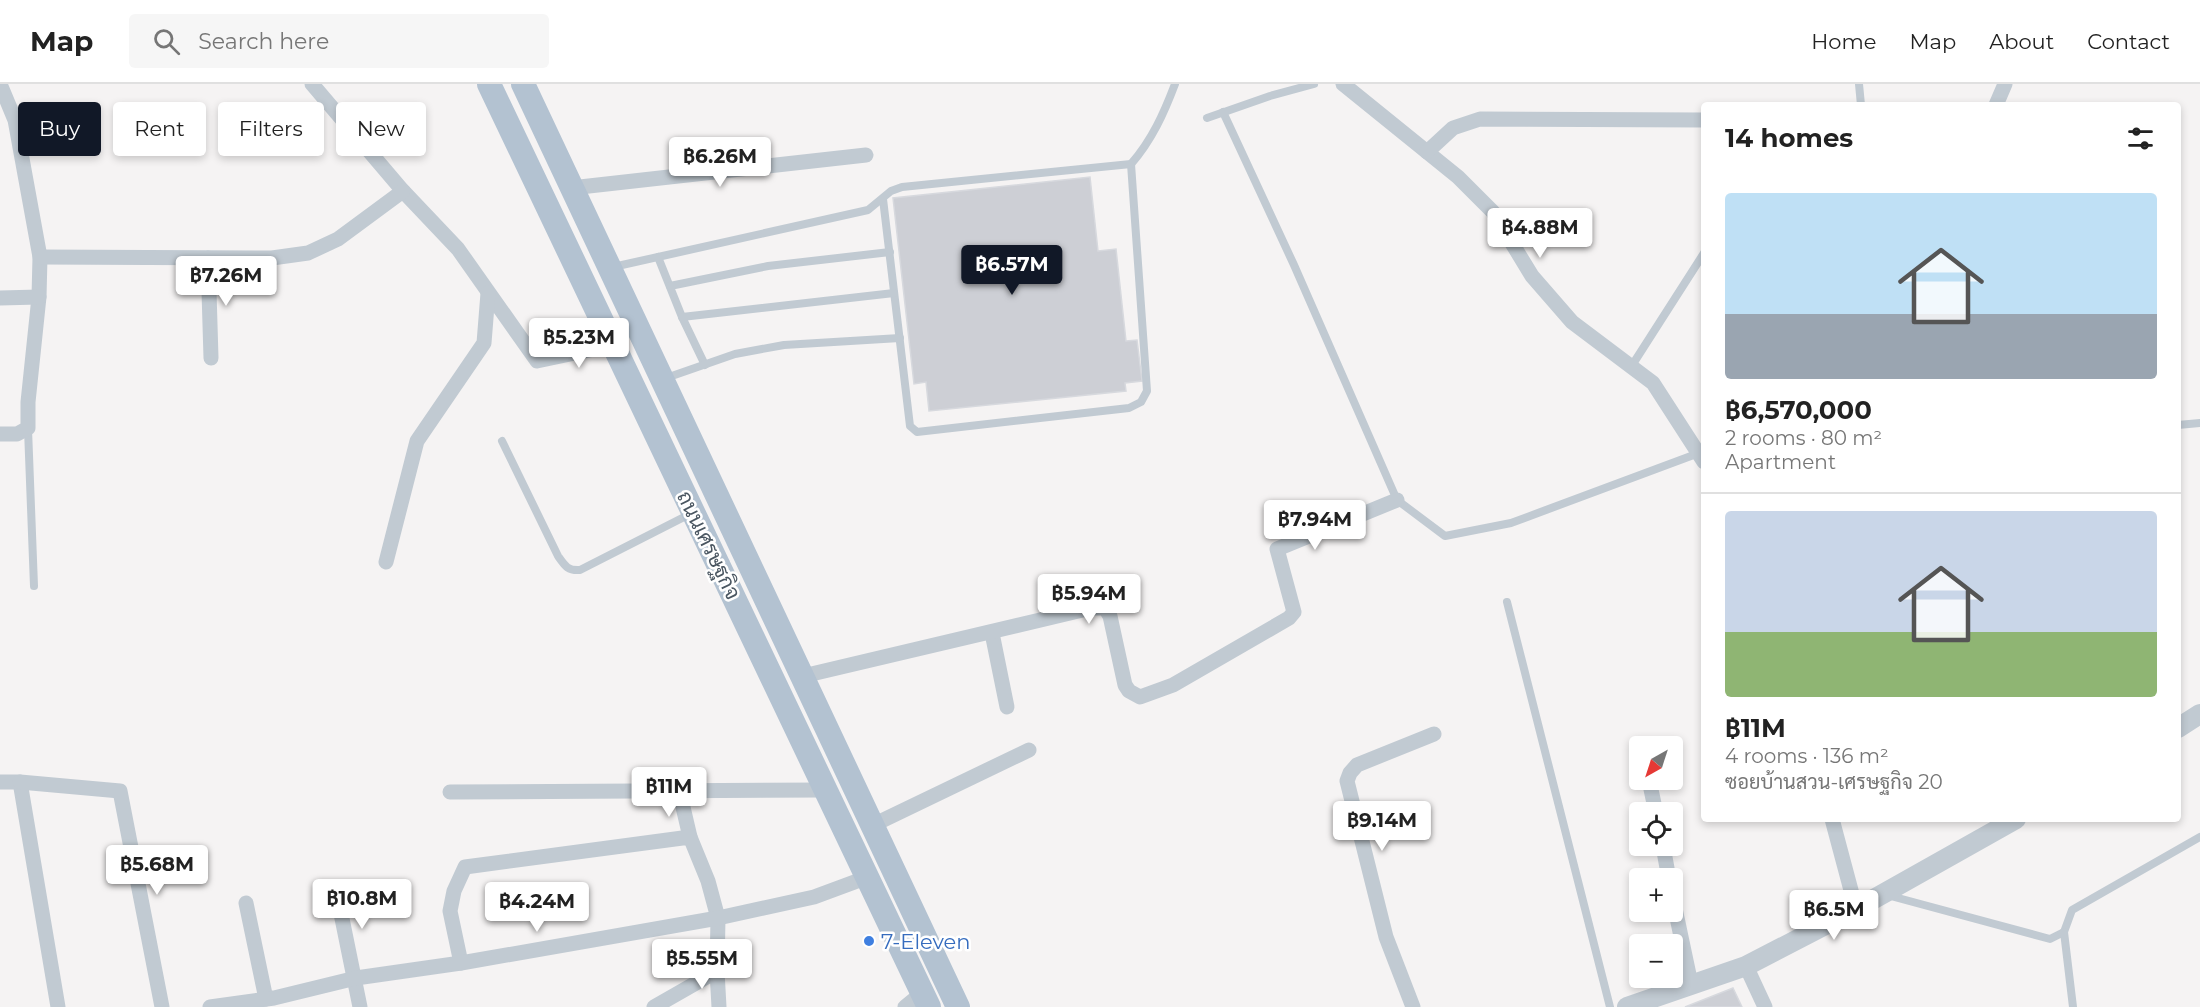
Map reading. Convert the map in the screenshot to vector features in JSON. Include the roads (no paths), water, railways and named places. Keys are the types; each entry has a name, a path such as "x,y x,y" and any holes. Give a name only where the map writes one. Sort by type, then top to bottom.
{"main road":[{"name":"ถนนเศรษฐกิจ","path":"489,84 868,877 919,1002"},
{"name":"ถนนเศรษฐกิจ","path":"523,84 958,1007"},
{"path":"693,512 719,500"}],"street":[{"path":"0,84 15,120 40,257 39,297 28,402 28,429 16,434 0,434"},
{"path":"312,84 403,191 458,249 537,361 613,345"},
{"path":"1343,84 1458,177 1493,212 1532,276 1572,322 1653,383 1701,457"},
{"path":"1997,102 2005,84"},
{"path":"1427,152 1453,129 1480,119 1701,120"},
{"path":"571,188 866,155"},
{"path":"40,257 272,258 308,253 338,239 403,191"},
{"path":"208,258 211,358"},
{"path":"386,562 417,441 484,343 488,293"},
{"path":"0,298 39,297"},
{"path":"802,676 1091,608 1104,608 1110,616 1125,685 1129,691 1140,697 1173,685 1289,618 1294,612 1277,549 1397,500"},
{"path":"992,633 1007,707"},
{"path":"2181,726 2200,714"},
{"path":"1413,1007 1386,937 1347,781 1357,765 1434,734"},
{"path":"873,825 1029,750"},
{"path":"0,782 120,790 162,1007"},
{"path":"20,782 58,1007"},
{"path":"679,790 690,837 708,880 718,918 719,1007"},
{"path":"450,792 825,790"},
{"path":"1833,822 1856,909"},
{"path":"1627,1007 1746,966 1856,909 2011,822"},
{"path":"461,963 450,911 454,891 465,867 690,837"},
{"path":"210,1007 272,1002 356,978 461,963 718,918 814,897 868,877"},
{"path":"336,889 356,978 360,1007"},
{"path":"246,903 272,1002"},
{"path":"1678,922 1691,984"},
{"path":"1746,966 1765,1007"},
{"path":"654,1007 717,971"}],"lane":[{"path":"609,268 868,210 891,191 902,187 1131,164 1145,148 1155,130 1175,84"},
{"path":"1207,118 1270,96 1314,84"},
{"path":"1859,84 1860,102"},
{"path":"1223,112 1397,500 1445,536 1511,523 1701,457"},
{"path":"883,199 910,426 917,432 1129,408 1141,402 1147,391 1131,164"},
{"path":"670,286 768,266 890,252"},
{"path":"658,257 682,317 705,365"},
{"path":"1631,367 1701,258"},
{"path":"682,317 894,293"},
{"path":"662,380 735,354 784,345 900,338"},
{"path":"2181,425 2200,423"},
{"path":"28,429 34,586"},
{"path":"502,441 558,556 572,571 580,570 693,512"},
{"path":"1507,602 1610,1007"},
{"path":"2073,1007 2064,932 2072,910 2200,837"},
{"path":"1882,894 2050,939 2064,932"}],"place":[{"name":"7-Eleven","path":"869,941"}]}
